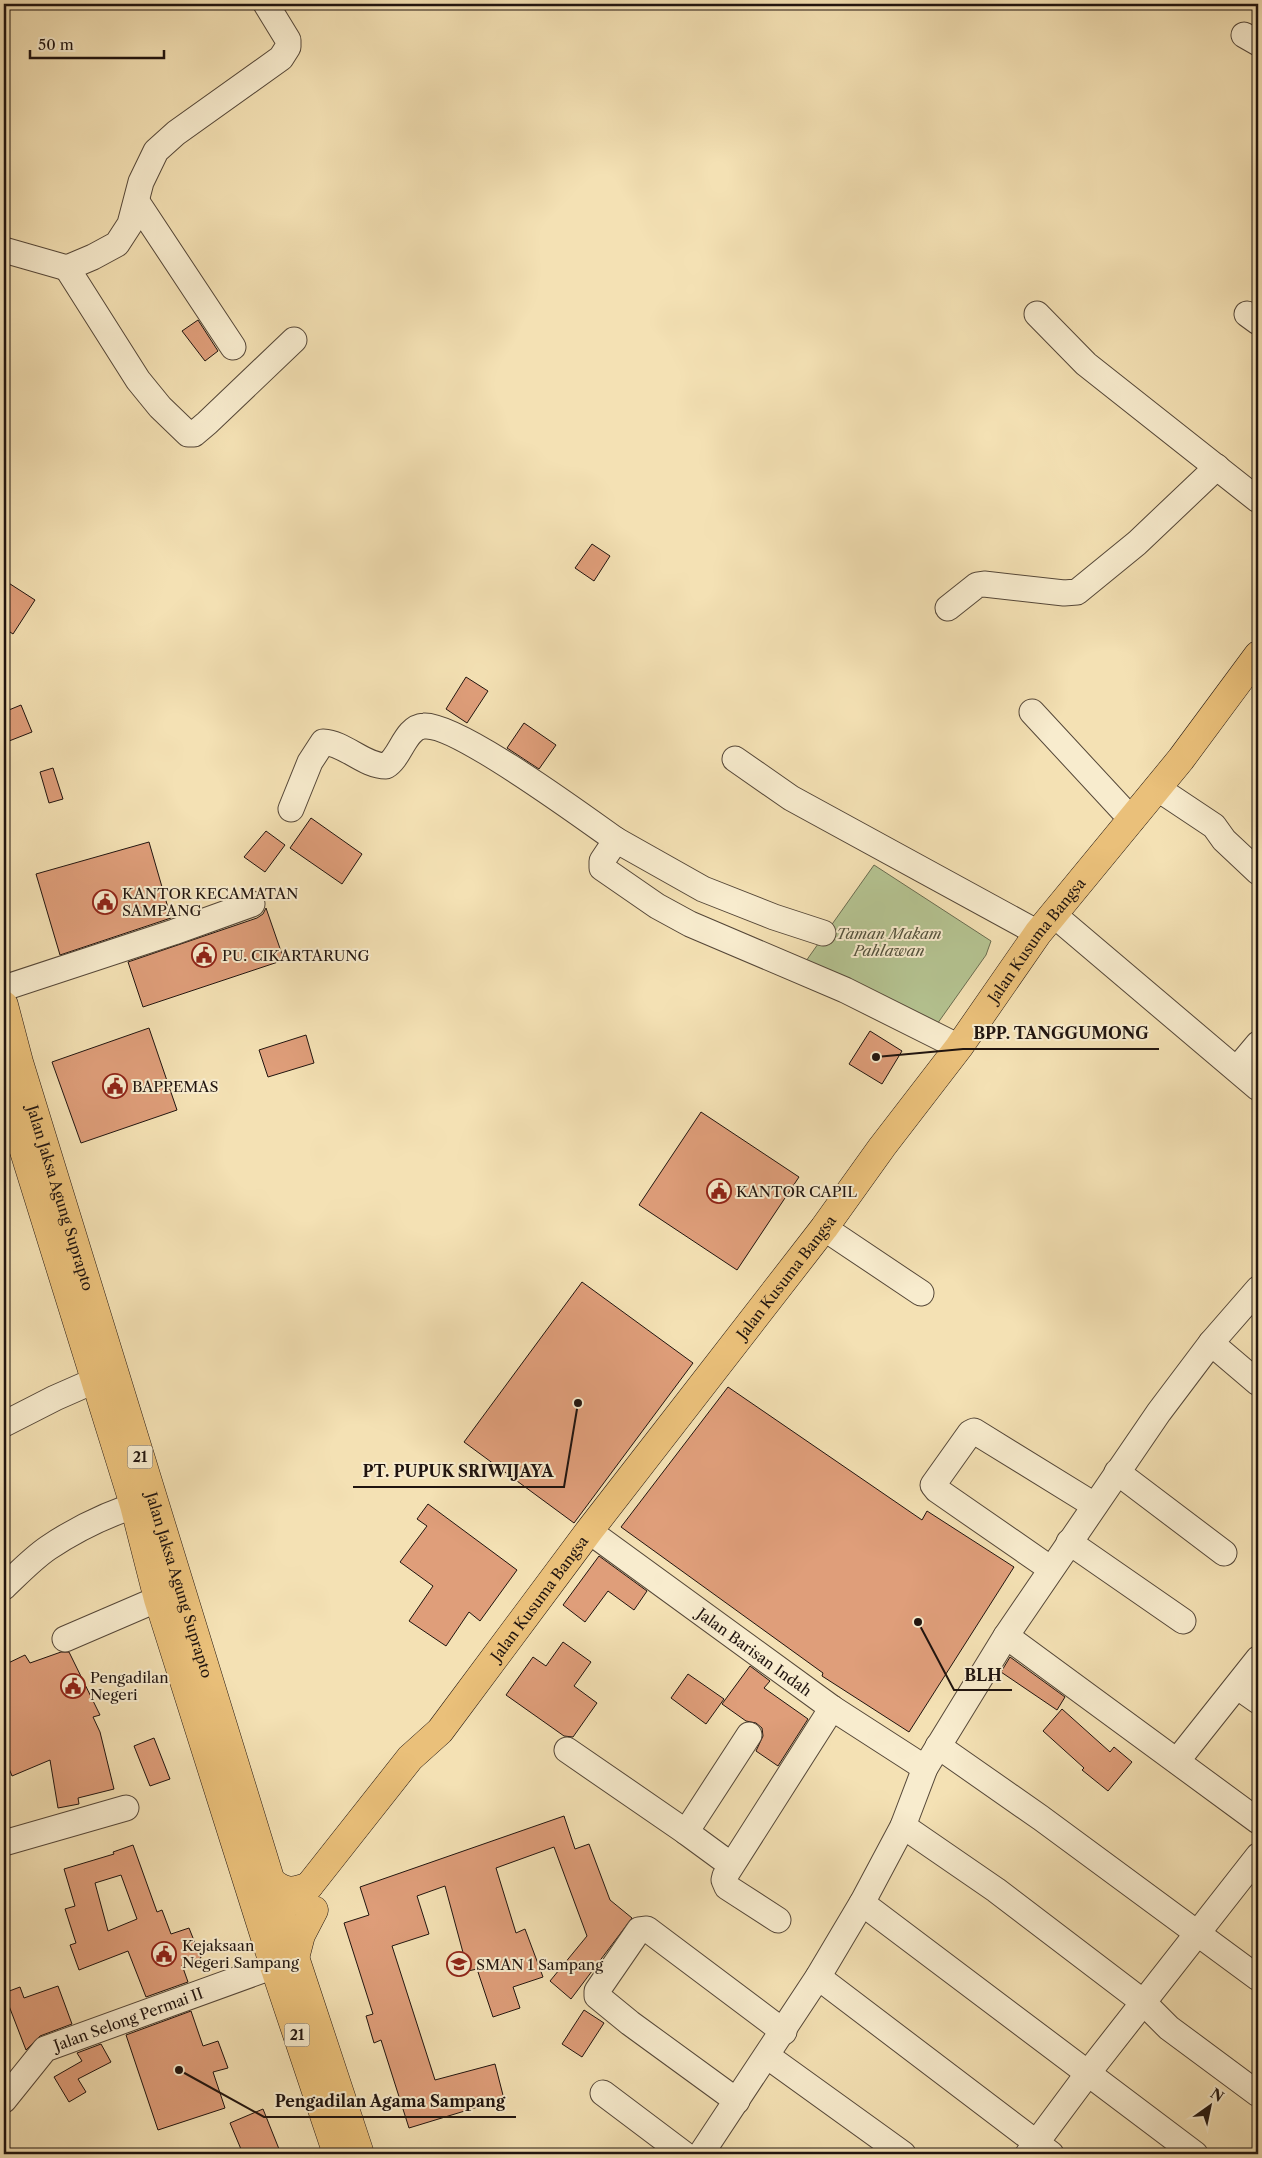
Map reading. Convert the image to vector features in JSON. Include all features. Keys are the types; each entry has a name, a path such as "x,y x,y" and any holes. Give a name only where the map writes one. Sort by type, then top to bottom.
{"main road":[{"name":"Jalan Kusuma Bangsa","path":"272,1920 290,1902 312,1898 410,1758 440,1731 589,1531 824,1228 882,1147 959,1047 1046,924 1158,788 1258,655"},
{"name":"Jalan Jaksa Agung Suprapto","path":"4,1005 144,1502 272,1882 272,1920"},
{"name":"Jalan Jaksa Agung Suprapto","path":"4,1087 96,1380 144,1502 158,1599 272,1920"},
{"path":"272,1882 279,1888 295,1891 312,1898 301,1935 284,1962"},
{"name":"21","path":"272,1920 337,2154"},
{"name":"21","path":"284,1962 360,2154"}],"street":[{"path":"4,250 67,268 118,244 130,224 141,182 156,151 176,133 240,88 286,52 288,40 266,4"},
{"path":"137,202 233,347"},
{"path":"67,268 138,380 160,407 188,434 194,434 207,423 294,340"},
{"path":"1037,314 1086,364 1258,500"},
{"path":"948,608 977,585 981,584 1064,593 1077,592 1137,543 1217,467"},
{"path":"1032,712 1132,820"},
{"path":"291,809 310,762 323,742 338,746 378,765 386,766 395,758 415,728 424,726 457,736 495,758 616,840 703,889 774,917 823,933"},
{"path":"736,759 791,798 1046,924 1237,1069 1258,1088"},
{"path":"1158,788 1214,826 1224,840 1258,872"},
{"path":"616,840 602,861 602,868 657,906 698,927 794,966 959,1047"},
{"path":"4,988 252,904"},
{"path":"1237,1069 1258,1044"},
{"path":"824,1228 921,1293"},
{"path":"702,2154 784,2032 862,1903 903,1826 925,1768 1006,1636 1117,1472 1211,1343 1258,1289"},
{"path":"1211,1343 1258,1383"},
{"path":"4,1424 96,1380"},
{"path":"1051,1569 936,1490 933,1484 970,1433 974,1431 1094,1505"},
{"path":"1117,1472 1224,1553"},
{"path":"4,1587 46,1549 75,1531 144,1502"},
{"name":"Jalan Barisan Indah","path":"589,1531 832,1708 925,1768"},
{"path":"1069,1542 1184,1620"},
{"path":"65,1639 158,1599"},
{"path":"1006,1636 1258,1821"},
{"path":"1177,1761 1238,1687 1258,1659"},
{"path":"1238,1687 1258,1701"},
{"path":"778,1920 727,1887 724,1880 731,1866 832,1708"},
{"path":"686,1832 749,1735"},
{"path":"938,1746 1258,1978"},
{"path":"567,1750 686,1832 731,1866"},
{"path":"4,1843 126,1808"},
{"path":"903,1826 996,1890 1143,2002 1169,2028 1258,2094"},
{"path":"818,1977 1038,2150 1088,2075 1258,1856"},
{"path":"862,1903 1195,2154"},
{"path":"738,2101 630,2023 598,1996 597,1991 639,1930 647,1929 784,2032"},
{"name":"Jalan Selong Permai II","path":"7,2086 45,2049 284,1962"},
{"path":"767,2056 902,2154"},
{"path":"603,2093 684,2154"}],"green space":[{"name":"Taman Makam Pahlawan","path":"874,865 991,941 986,955 935,1027 806,961"}],"building":[{"path":"198,320 218,351 205,361 182,331"},
{"path":"592,544 610,556 594,581 575,568"},
{"path":"4,580 35,600 13,634 4,628"},
{"path":"466,677 488,691 467,723 446,709"},
{"path":"21,705 32,732 4,743 4,712"},
{"path":"524,723 556,745 539,769 507,748"},
{"path":"53,768 63,799 49,803 40,772"},
{"path":"311,818 362,854 342,884 290,848"},
{"path":"266,831 285,845 265,872 244,857"},
{"name":"KANTOR KECAMATAN SAMPANG","path":"149,842 171,918 60,955 36,874"},
{"name":"PU. CIKARTARUNG","path":"266,908 284,960 143,1007 128,962 257,918 263,914"},
{"name":"BAPPEMAS","path":"149,1028 177,1110 81,1143 52,1062"},
{"path":"870,1031 902,1051 882,1084 849,1064"},
{"path":"306,1035 314,1063 268,1077 259,1050"},
{"name":"KANTOR CAPIL","path":"701,1112 799,1177 737,1270 639,1205"},
{"path":"582,1282 693,1363 574,1523 464,1442"},
{"path":"728,1387 922,1520 927,1511 1014,1567 909,1732 822,1676 823,1673 621,1527"},
{"path":"428,1504 517,1570 480,1621 469,1612 446,1646 409,1621 433,1586 400,1562 427,1526 417,1519"},
{"path":"599,1556 647,1591 634,1610 608,1591 585,1622 563,1605"},
{"path":"563,1642 591,1662 574,1686 597,1703 573,1737 564,1736 506,1695 533,1657 546,1666"},
{"path":"61,1652 69,1652 100,1715 93,1717 100,1732 114,1789 78,1798 79,1804 58,1808 50,1760 12,1776 4,1756 4,1665 25,1655 30,1663"},
{"path":"1010,1657 1065,1697 1057,1710 1001,1672"},
{"path":"750,1666 770,1681 764,1688 808,1719 778,1766 756,1751 763,1736 762,1728 756,1723 746,1721 722,1704"},
{"path":"688,1674 724,1699 706,1724 671,1698"},
{"path":"1062,1709 1110,1752 1114,1747 1132,1762 1108,1791 1082,1770 1084,1768 1043,1731"},
{"path":"154,1738 170,1779 150,1786 134,1746"},
{"path":"564,1816 575,1849 589,1844 610,1900 632,1918 571,1999 550,1981 587,1936 554,1847 496,1868 516,1933 525,1929 543,1977 513,1987 520,2008 493,2017 477,1969 468,1971 445,1886 417,1896 429,1934 392,1946 435,2080 495,2064 504,2099 409,2128 381,2040 374,2043 366,2016 373,2014 344,1923 369,1915 360,1887"},
{"path":"133,1845 157,1912 162,1910 171,1934 189,1928 201,1958 182,1965 188,1982 146,1997 128,1951 79,1970 70,1945 76,1943 65,1909 75,1906 64,1869 114,1854 113,1852","holes":["121,1875 137,1919 108,1931 95,1883"]},
{"path":"58,1986 72,2024 40,2036 26,2050 4,1993 20,1987 24,1998"},
{"path":"584,2010 604,2023 582,2057 562,2044"},
{"path":"191,2011 203,2046 218,2041 228,2068 213,2072 225,2108 158,2130 126,2035"},
{"path":"101,2044 111,2062 78,2079 86,2092 69,2102 54,2077 82,2061 77,2053"},
{"path":"263,2109 281,2154 243,2154 230,2123"}],"place":[{"name":"KANTOR KECAMATAN SAMPANG","path":"105,902"},
{"name":"PU. CIKARTARUNG","path":"204,955"},
{"name":"BPP. TANGGUMONG","path":"876,1057"},
{"name":"BAPPEMAS","path":"115,1086"},
{"name":"KANTOR CAPIL","path":"719,1191"},
{"name":"PT. PUPUK SRIWIJAYA","path":"578,1403"},
{"name":"BLH","path":"918,1622"},
{"name":"Pengadilan Negeri","path":"73,1686"},
{"name":"Kejaksaan Negeri Sampang","path":"164,1954"},
{"name":"SMAN 1 Sampang","path":"459,1964"},
{"name":"Pengadilan Agama Sampang","path":"179,2070"}]}
